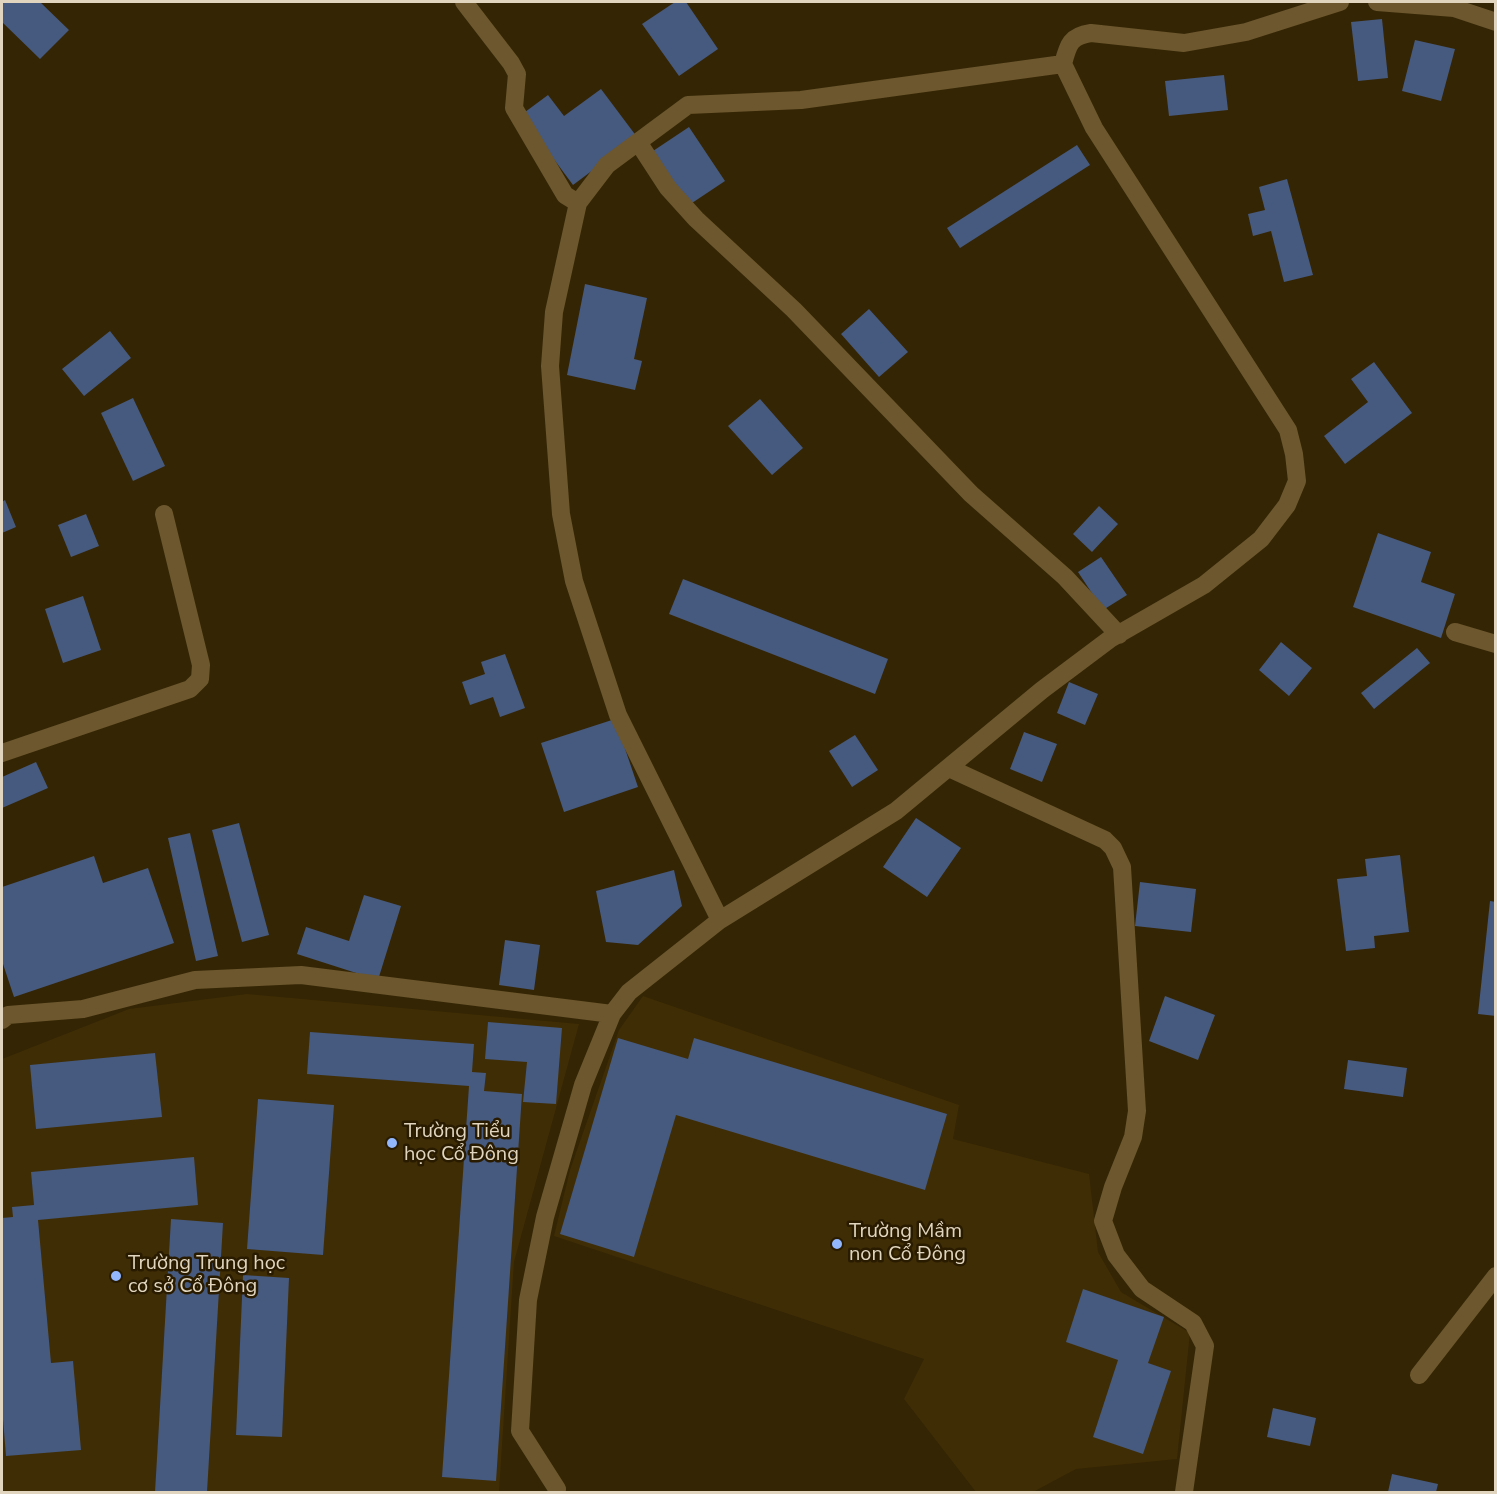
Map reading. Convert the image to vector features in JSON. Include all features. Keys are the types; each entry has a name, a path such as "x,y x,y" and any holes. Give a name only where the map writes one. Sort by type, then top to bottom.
{"street":[{"path":"464,2 512,63 517,74 514,108 565,195 578,203"},
{"path":"557,1489 520,1431 528,1300 545,1217 577,1107 612,1014 629,992 720,920 896,811 1042,690 1110,639 1204,585 1261,539 1287,505 1297,481 1288,430 1094,128 1063,64 1068,44 1079,34 1091,33 1184,43 1246,32 1340,2"},
{"path":"1377,2 1454,8 1496,22"},
{"path":"720,920 618,715 587,625 565,536 561,514 550,366 554,312 578,203 607,165 688,105 801,100 1063,64"},
{"path":"638,142 668,188 696,219 794,310 971,494 1065,576 1119,635"},
{"path":"2,753 190,689 200,679 201,665 164,514"},
{"path":"1455,632 1496,644"},
{"path":"949,768 1105,840 1113,848 1122,867 1137,1111 1133,1137 1113,1187 1103,1221 1116,1255 1142,1288 1193,1323 1205,1346 1184,1492"},
{"path":"4,1011 83,1009 195,980 301,975 612,1014"},
{"path":"1419,1375 1496,1276"}],"shaded area":[{"path":"247,994 579,1024 514,1262 499,1492 2,1492 2,1059 129,1009"},
{"name":"Trường Mầm non Cổ Đông","path":"643,996 959,1105 953,1139 1089,1174 1098,1252 1121,1292 1190,1333 1177,1459 1076,1469 1033,1492 976,1492 904,1399 924,1359 554,1236 570,1170 619,1030"}],"building":[{"path":"2,2 40,2 69,30 40,59 2,22"},
{"path":"675,2 686,2 718,49 679,76 642,24"},
{"path":"1382,19 1388,78 1358,81 1351,22"},
{"path":"1415,40 1455,49 1441,101 1402,91"},
{"path":"1224,75 1228,110 1169,116 1165,81"},
{"path":"601,89 637,137 573,185 521,115 548,95 564,116"},
{"path":"689,127 725,181 689,205 653,151"},
{"path":"1077,145 1090,165 960,248 947,228"},
{"path":"1287,179 1313,275 1284,282 1271,231 1253,236 1248,214 1265,210 1259,187"},
{"path":"585,284 647,298 634,359 642,361 635,390 567,375"},
{"path":"869,309 908,352 879,377 841,334"},
{"path":"110,331 131,358 84,396 62,369"},
{"path":"1374,362 1412,413 1345,464 1324,436 1368,402 1351,379"},
{"path":"133,398 165,466 133,481 101,413"},
{"path":"760,399 803,448 772,475 728,426"},
{"path":"5,500 16,527 2,533 2,502"},
{"path":"1099,506 1118,524 1092,552 1073,534"},
{"path":"86,514 99,546 71,557 58,525"},
{"path":"1378,533 1431,552 1421,582 1455,594 1441,638 1353,607"},
{"path":"1101,557 1127,595 1103,610 1078,572"},
{"path":"683,579 888,659 875,694 669,614"},
{"path":"83,596 101,650 63,663 45,609"},
{"path":"1281,642 1312,668 1289,696 1259,670"},
{"path":"1417,648 1430,663 1374,709 1361,693"},
{"path":"505,654 525,708 500,717 493,697 470,705 462,682 485,674 481,662"},
{"path":"1069,682 1098,694 1085,725 1057,713"},
{"path":"615,719 638,787 564,812 541,743"},
{"path":"1024,732 1057,744 1042,782 1010,769"},
{"path":"855,735 878,770 852,787 829,751"},
{"path":"36,762 48,788 2,808 2,777"},
{"path":"916,818 961,848 927,897 883,867"},
{"path":"239,823 269,935 242,942 212,830"},
{"path":"190,833 218,956 196,961 168,838"},
{"path":"1400,855 1409,932 1374,936 1375,948 1346,951 1337,879 1367,876 1365,859"},
{"path":"94,856 103,883 148,868 174,943 14,997 2,961 2,887"},
{"path":"674,870 682,906 638,945 606,942 596,891"},
{"path":"1140,882 1196,889 1191,932 1135,926"},
{"path":"364,895 401,906 378,980 297,954 306,927 349,941"},
{"path":"1490,901 1496,902 1496,1016 1478,1014"},
{"path":"505,940 540,945 534,990 499,985"},
{"path":"1165,996 1215,1015 1198,1060 1149,1041"},
{"path":"488,1022 562,1028 556,1104 523,1102 527,1062 485,1059"},
{"path":"310,1032 474,1044 472,1072 486,1073 484,1091 522,1094 496,1481 442,1477 469,1086 307,1074"},
{"path":"618,1038 688,1059 694,1038 947,1114 925,1190 676,1115 634,1257 560,1234"},
{"path":"155,1053 162,1117 36,1129 30,1065"},
{"path":"1348,1060 1407,1068 1403,1097 1344,1089"},
{"path":"258,1099 334,1105 323,1255 247,1249"},
{"path":"194,1157 198,1205 38,1220 51,1363 73,1361 81,1450 6,1456 2,1407 2,1218 13,1217 12,1207 34,1205 31,1172"},
{"path":"171,1219 223,1223 207,1492 155,1492"},
{"path":"243,1275 289,1278 282,1437 236,1435"},
{"path":"1083,1289 1164,1317 1148,1363 1171,1371 1143,1454 1093,1437 1118,1360 1066,1342"},
{"path":"1273,1408 1316,1418 1310,1446 1267,1437"},
{"path":"1392,1474 1438,1484 1436,1492 1388,1492"}],"place":[{"name":"Trường Tiểu học Cổ Đông","path":"392,1143"},
{"name":"Trường Mầm non Cổ Đông","path":"837,1244"},
{"name":"Trường Trung học cơ sở Cổ Đông","path":"116,1276"}]}
